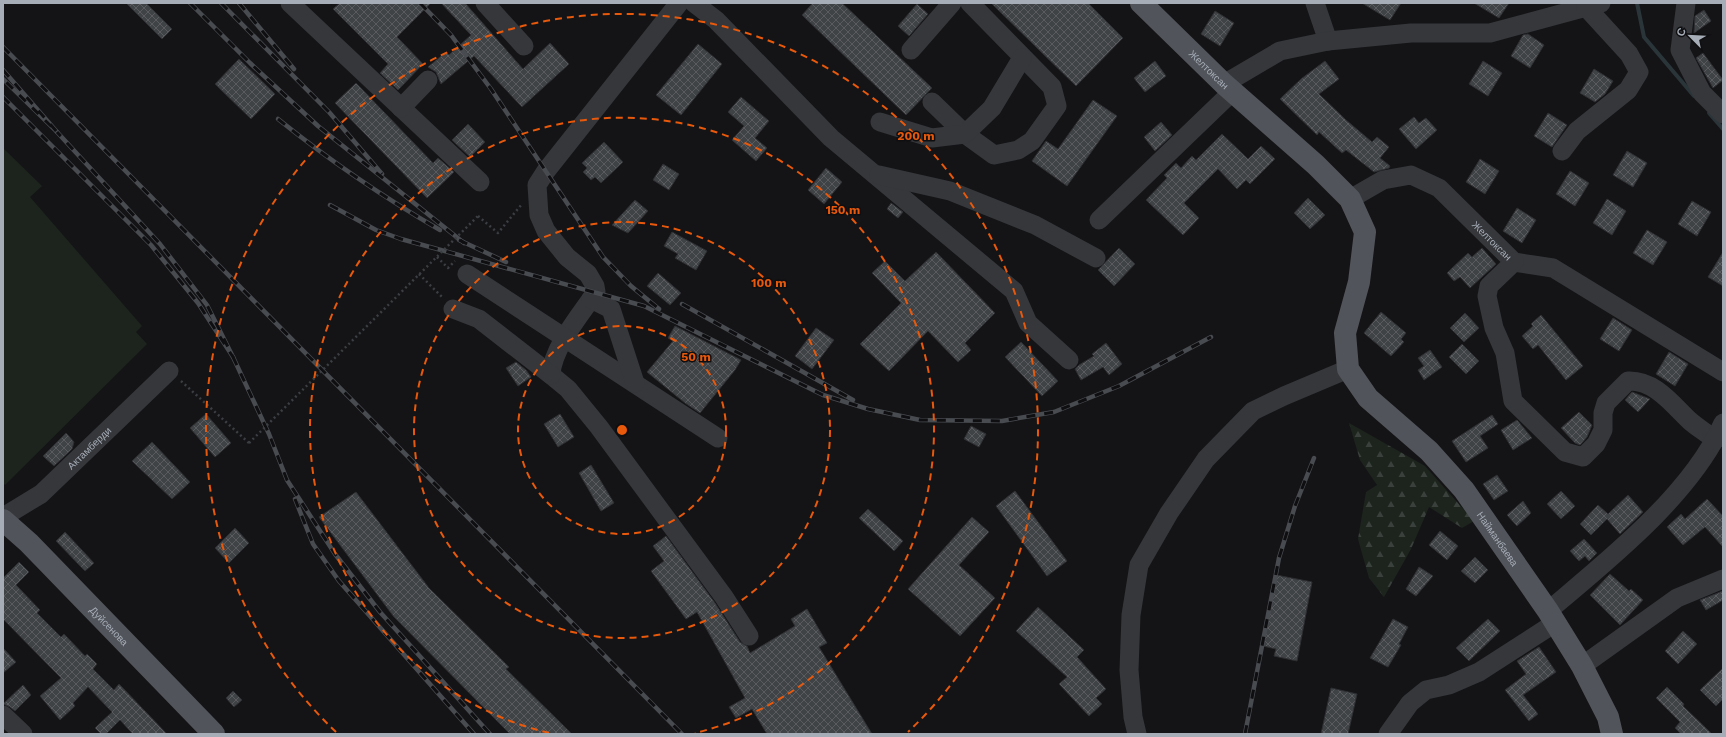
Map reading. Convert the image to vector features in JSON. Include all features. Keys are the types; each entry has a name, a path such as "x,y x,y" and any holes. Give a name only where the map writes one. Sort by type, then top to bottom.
{"main road":[{"name":"Желтоксан","path":"1142,3 1228,88 1316,165 1350,199 1365,232 1359,282 1345,333 1348,369"},
{"name":"Найманбаева","path":"1348,369 1368,398 1429,451 1464,490 1551,617 1582,666 1608,717 1612,734"},
{"name":"Дуйсенова","path":"3,519 29,543 210,732"}],"street":[{"path":"290,3 480,182"},
{"path":"485,3 524,46"},
{"path":"551,375 551,368 565,337 596,292 595,286 588,274 567,257 546,231 539,215 537,185 546,171 679,3"},
{"path":"694,3 716,20 831,138 1014,291 1028,324 1069,360"},
{"path":"911,50 952,3"},
{"path":"932,102 965,134 994,155 1018,150 1032,141 1057,106 1052,87 1022,58 970,3"},
{"path":"1315,3 1328,40"},
{"path":"1686,3 1680,50 1702,93 1723,114"},
{"path":"1099,220 1228,88 1280,50 1328,40 1411,34 1490,33 1594,5 1629,54 1639,72 1628,90 1576,131 1562,150"},
{"path":"880,122 932,138 965,134 992,108 1022,58"},
{"path":"401,108 428,80"},
{"path":"875,174 950,191 1035,225 1096,258"},
{"name":"Желтоксан","path":"1350,199 1383,180 1411,175 1438,188 1514,262 1553,268 1723,372"},
{"path":"1514,262 1489,286 1487,296 1494,328 1505,353 1513,401 1565,452 1583,457 1596,444 1603,430 1603,413 1606,403 1628,381 1639,381 1660,391 1691,422 1715,440"},
{"path":"467,274 718,438"},
{"path":"591,298 611,309 635,383"},
{"path":"453,308 479,319 568,389 599,427 724,596 749,636"},
{"path":"1137,734 1133,717 1129,670 1131,615 1139,565 1169,513 1206,460 1253,411 1348,369"},
{"name":"Актамберди","path":"3,519 41,494 170,371"},
{"path":"1388,734 1410,703 1426,690 1449,685 1479,672 1551,617 1594,572 1642,528 1678,491 1715,440 1723,423"},
{"path":"1582,666 1677,598 1723,579"},
{"path":"3,715 23,734"}],"path":[{"path":"170,371 248,443 478,216 498,233 537,185"},
{"path":"419,274 453,308"}],"green space":[{"path":"3,148 42,186 30,197 142,326 136,332 147,344 5,485 3,483"},
{"path":"1349,423 1425,466 1474,521 1462,528 1429,507 1411,549 1384,597 1369,578 1358,539 1366,492 1377,485 1360,460"}],"building":[{"path":"126,3 146,3 172,29 162,39"},
{"path":"340,3 431,3 397,37 423,64 398,90 380,73 388,64 333,9"},
{"path":"441,3 465,3 523,69 550,43 569,64 522,107 474,56 441,84 436,72 428,67 446,52 449,55 471,35"},
{"path":"813,3 842,3 932,88 906,115 802,15"},
{"path":"991,3 1088,3 1123,38 1076,86"},
{"path":"1362,3 1401,3 1390,20"},
{"path":"1474,3 1509,3 1499,18"},
{"path":"917,4 928,14 909,36 898,26"},
{"path":"1704,10 1711,21 1694,33 1695,16"},
{"path":"1215,11 1234,23 1220,46 1201,34"},
{"path":"1528,34 1544,45 1530,68 1511,56 1523,35"},
{"path":"698,44 722,64 681,115 656,95"},
{"path":"1703,53 1723,80 1713,88 1696,58"},
{"path":"239,59 275,94 251,119 215,84"},
{"path":"1155,61 1166,76 1145,92 1134,78"},
{"path":"1325,61 1339,79 1319,94 1372,142 1377,137 1389,147 1380,158 1390,166 1389,168 1374,172 1346,150 1342,153 1319,132 1317,135 1280,99 1301,79"},
{"path":"1483,61 1502,73 1488,96 1469,84"},
{"path":"1594,69 1613,81 1605,94 1595,102 1580,93"},
{"path":"356,83 433,163 438,158 454,172 427,198 335,103"},
{"path":"741,97 769,121 755,138 767,148 756,161 732,140 744,126 728,112"},
{"path":"1093,100 1117,116 1067,186 1032,161 1046,141 1058,149"},
{"path":"1548,113 1567,125 1552,147 1534,136"},
{"path":"1414,117 1419,123 1426,118 1437,130 1416,149 1399,129"},
{"path":"1161,122 1172,135 1155,151 1144,137"},
{"path":"468,124 485,142 470,157 452,140"},
{"path":"1222,134 1248,159 1261,146 1275,159 1250,184 1246,180 1237,189 1218,169 1184,203 1199,218 1183,235 1146,200 1167,178 1164,175 1176,163 1181,168 1192,156 1196,160"},
{"path":"604,142 623,162 601,183 595,177 591,180 583,172 587,168 582,163"},
{"path":"1627,151 1647,163 1633,187 1613,175"},
{"path":"1480,159 1499,171 1485,194 1466,182"},
{"path":"663,164 679,174 669,190 653,180"},
{"path":"826,168 842,182 824,204 808,190"},
{"path":"1570,171 1589,183 1575,206 1556,194"},
{"path":"1308,198 1325,215 1310,229 1294,213"},
{"path":"1607,199 1626,211 1612,235 1593,223"},
{"path":"635,200 648,211 628,233 612,225"},
{"path":"1692,201 1711,212 1697,236 1678,224"},
{"path":"891,203 903,212 898,218 887,209"},
{"path":"1517,208 1536,220 1522,243 1503,231"},
{"path":"1647,230 1667,242 1653,265 1633,253"},
{"path":"672,232 707,251 696,270 675,258 678,254 664,246"},
{"path":"1119,248 1135,264 1114,286 1098,270"},
{"path":"1482,248 1496,264 1470,288 1460,277 1454,281 1447,273 1468,253 1472,257"},
{"path":"936,252 995,313 965,343 971,350 958,362 928,331 889,371 860,344 901,303 872,273 885,261 905,281"},
{"path":"1723,252 1723,286 1708,277"},
{"path":"658,273 681,293 670,305 647,286"},
{"path":"1381,312 1406,333 1401,339 1404,342 1391,356 1364,333"},
{"path":"1465,313 1479,328 1464,342 1450,328"},
{"path":"1541,315 1583,366 1566,380 1538,345 1533,349 1522,336 1533,326 1531,324"},
{"path":"1613,318 1632,330 1619,351 1600,339"},
{"path":"675,326 741,360 735,370 700,413 685,403 647,372 673,341 668,338"},
{"path":"816,328 834,340 812,369 795,356"},
{"path":"1021,342 1058,381 1042,396 1005,357"},
{"path":"1106,343 1122,364 1109,375 1103,367 1081,380 1075,369 1094,356 1092,354"},
{"path":"1462,344 1479,361 1466,374 1449,357"},
{"path":"1430,350 1442,367 1424,380 1418,370 1424,366 1418,358"},
{"path":"1669,352 1688,364 1675,386 1656,374"},
{"path":"516,362 526,370 531,377 518,386 506,368"},
{"path":"1632,392 1650,399 1638,412 1625,400"},
{"path":"1579,412 1592,425 1587,437 1580,445 1575,443 1561,428"},
{"path":"206,414 231,443 215,457 190,428"},
{"path":"560,414 574,437 558,447 544,424"},
{"path":"1492,415 1498,424 1480,436 1488,448 1466,462 1452,441"},
{"path":"1517,420 1532,438 1513,450 1501,430"},
{"path":"971,426 986,434 979,447 964,439"},
{"path":"66,433 74,442 72,449 54,466 43,456"},
{"path":"152,442 190,482 172,499 132,461"},
{"path":"591,465 614,503 601,511 579,473"},
{"path":"1497,475 1508,491 1494,500 1483,484"},
{"path":"1015,491 1067,561 1047,576 996,506"},
{"path":"1561,491 1575,506 1561,519 1547,504"},
{"path":"356,492 429,588 509,667 506,669 572,734 510,734 394,617 319,517"},
{"path":"1628,495 1643,512 1620,534 1607,519 1591,535 1580,524 1598,505 1608,514"},
{"path":"1707,499 1723,516 1723,547 1705,527 1683,545 1667,527 1681,514 1685,519"},
{"path":"1523,501 1531,513 1517,526 1507,515"},
{"path":"868,509 903,541 894,551 859,518"},
{"path":"972,517 989,532 959,565 995,598 960,636 908,589"},
{"path":"235,528 249,543 229,563 215,548"},
{"path":"1440,531 1458,546 1447,560 1429,545"},
{"path":"65,532 94,563 85,571 56,541"},
{"path":"666,536 715,603 740,642 747,646 750,653 795,626 791,619 807,609 827,643 819,647 872,734 767,734 752,709 736,718 729,707 745,698 697,612 686,619 651,571 664,561 653,546"},
{"path":"1584,539 1597,553 1589,561 1585,556 1579,561 1570,551"},
{"path":"1475,557 1488,570 1475,583 1461,571"},
{"path":"19,562 29,572 16,585 40,610 37,613 61,637 64,634 85,656 87,654 97,664 93,669 114,690 119,684 167,734 133,734 120,720 106,734 101,734 95,728 112,712 88,687 73,703 75,706 60,720 40,696 61,678 3,619 3,578"},
{"path":"1419,567 1433,576 1416,596 1406,589"},
{"path":"1610,574 1629,591 1631,589 1643,600 1620,625 1590,595"},
{"path":"1276,575 1312,582 1297,661 1274,656 1276,649 1263,646"},
{"path":"1723,591 1723,600 1706,610 1700,600"},
{"path":"1038,607 1084,650 1077,657 1106,689 1096,698 1102,704 1089,716 1059,684 1067,677 1016,631"},
{"path":"1393,619 1408,627 1399,644 1401,645 1388,667 1370,658"},
{"path":"1488,619 1500,631 1469,661 1456,648"},
{"path":"1683,631 1697,644 1678,664 1665,651"},
{"path":"1539,647 1556,672 1523,695 1538,714 1529,721 1505,690 1526,674 1517,661"},
{"path":"3,648 16,662 3,673"},
{"path":"1723,668 1723,699 1716,706 1700,690"},
{"path":"23,685 31,695 15,711 3,704"},
{"path":"1667,687 1684,704 1683,706 1712,734 1681,734 1675,728 1680,722 1656,698"},
{"path":"1331,688 1357,694 1348,734 1321,734"},
{"path":"233,691 242,700 234,707 226,698"}],"waterway":[{"path":"1637,3 1644,37 1694,96"},
{"path":"1709,113 1723,129"}],"railway":[{"path":"190,3 250,63 318,126 464,243"},
{"path":"221,3 329,112 382,174"},
{"path":"239,3 294,69"},
{"path":"420,3 451,35 491,89 603,257 631,286 659,309"},
{"path":"3,47 682,734"},
{"path":"3,70 57,132 3,79"},
{"path":"3,97 151,245 198,303 233,357 207,305 160,244 57,132"},
{"path":"278,119 357,178 440,230"},
{"path":"330,205 376,230 401,239 644,306 823,395 868,409 920,420 1002,421 1054,412 1119,386 1211,337"},
{"path":"459,240 506,262"},
{"path":"682,304 853,400"},
{"path":"233,357 269,434 287,480 335,554 380,612 490,734"},
{"path":"1245,734 1279,558 1295,506 1314,458"},
{"path":"295,499 313,544 339,581 474,734"}]}
